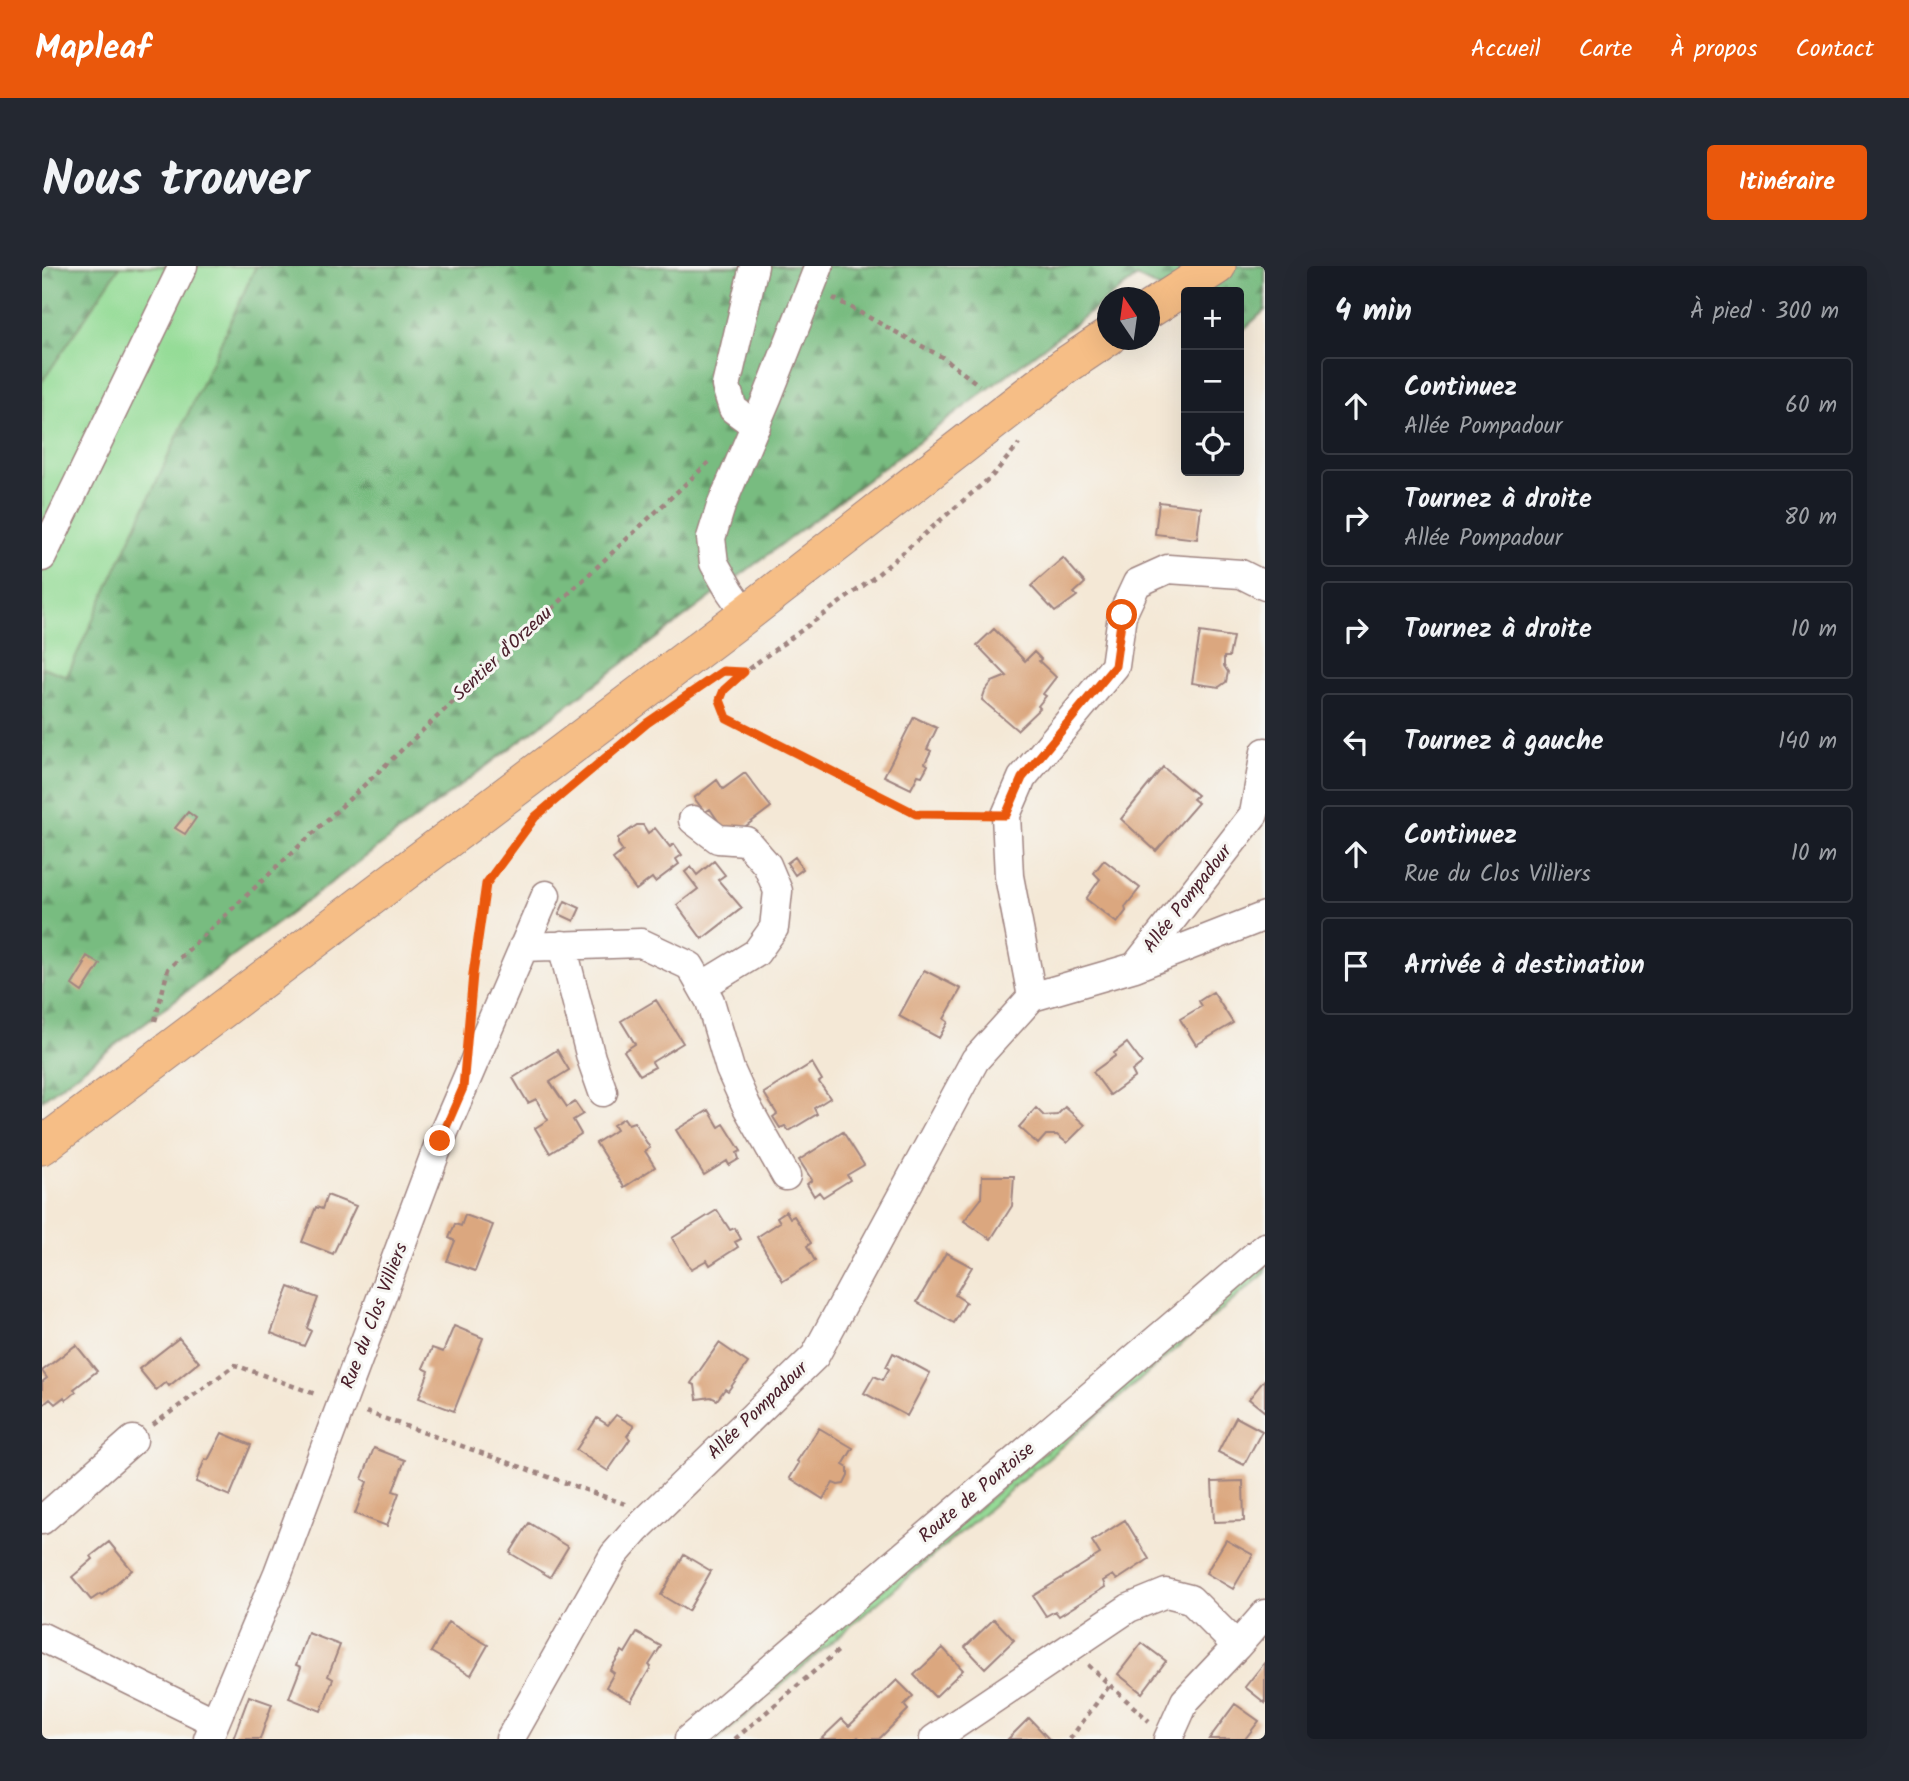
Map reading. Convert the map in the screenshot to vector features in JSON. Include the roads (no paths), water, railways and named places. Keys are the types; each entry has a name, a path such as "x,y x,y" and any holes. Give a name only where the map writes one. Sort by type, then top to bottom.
{"main road":[{"path":"1160,303 1217,266"},
{"path":"42,1146 746,614 1010,408 1097,345"}],"street":[{"path":"42,556 183,266"},
{"path":"754,266 726,386 733,409 756,426"},
{"path":"746,614 715,563 711,538 721,506 756,426 815,276"},
{"path":"1031,998 1009,876 1006,815 1022,778 1115,666 1122,615 1137,583 1168,569 1241,574 1265,586"},
{"name":"Allée Pompadour","path":"1135,967 1254,814 1265,752"},
{"path":"692,820 718,839 746,841 767,866 778,891 774,928 756,953 702,986"},
{"name":"Rue du Clos Villiers","path":"212,1731 278,1573 440,1141 546,895"},
{"name":"Allée Pompadour","path":"510,1739 614,1555 815,1356 975,1060 1031,998 1135,967 1265,916"},
{"path":"523,947 641,943 690,966 710,1001 730,1069 747,1107 786,1175"},
{"path":"562,945 591,1058 603,1092"},
{"name":"Route de Pontoise","path":"689,1739 1265,1247"},
{"path":"42,1520 133,1440"},
{"path":"934,1739 1129,1608 1166,1593 1190,1599 1237,1646"},
{"path":"1168,1738 1185,1700 1265,1614"},
{"path":"42,1637 212,1731"}]}
